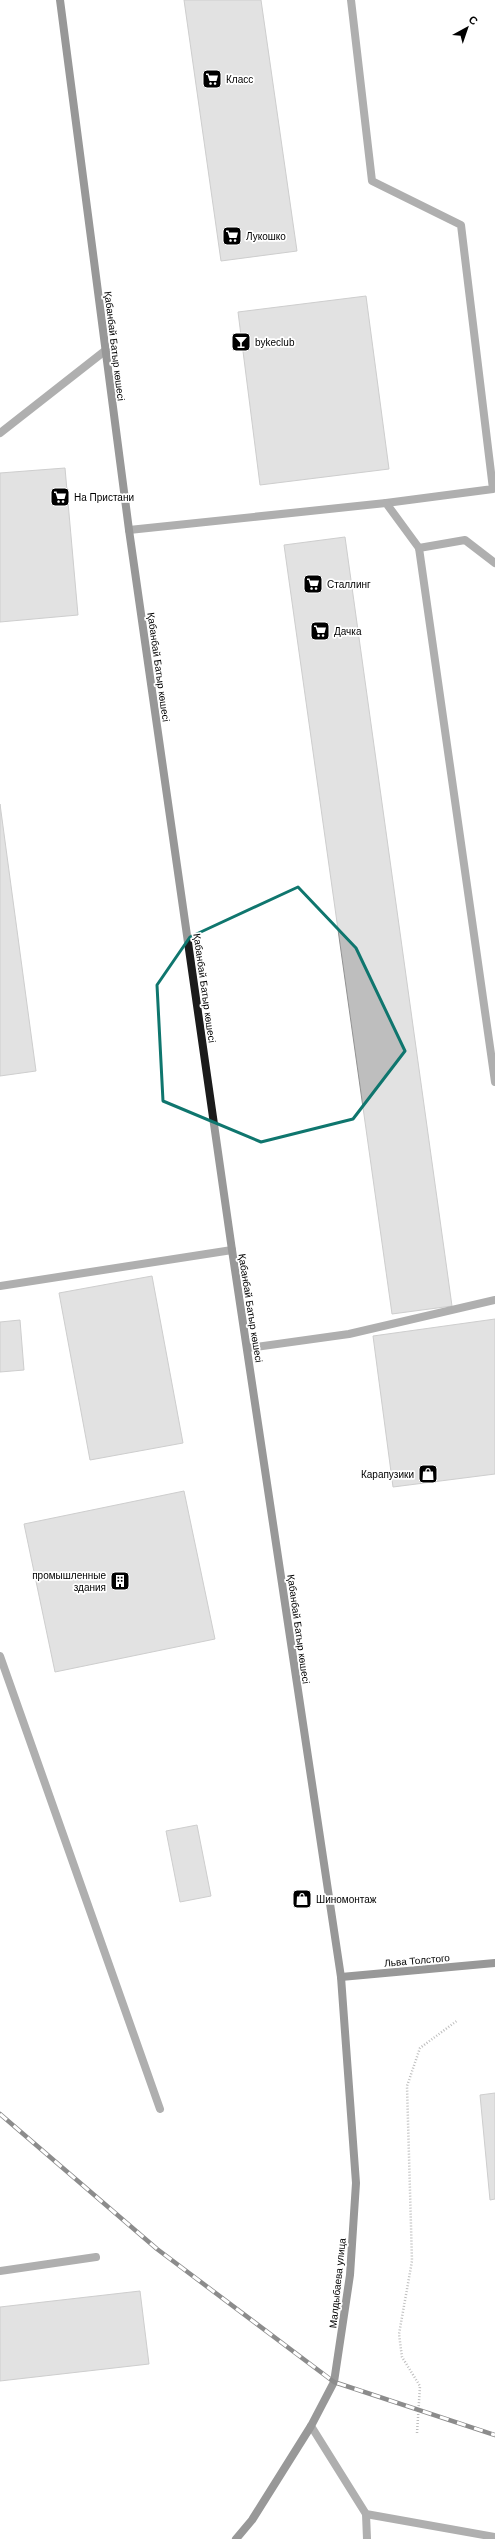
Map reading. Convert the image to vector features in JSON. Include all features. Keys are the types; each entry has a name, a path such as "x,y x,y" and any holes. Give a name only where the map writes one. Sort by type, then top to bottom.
{"main road":[{"name":"Қабанбай Батыр көшесі","path":"60,0 129,530 232,1250 248,1348 341,1977"},
{"name":"Льва Толстого","path":"341,1977 495,1963"},
{"name":"Малдыбаева улица","path":"236,2539 252,2520 311,2426 334,2382 350,2275 356,2183 341,1977"}],"lane":[{"path":"129,530 386,503 493,489 461,224 372,181 351,0"},
{"path":"0,433 106,350"},
{"path":"386,503 419,548 495,1082"},
{"path":"419,548 464,540 495,564"},
{"path":"0,1286 232,1250"},
{"path":"248,1348 350,1334 495,1300"},
{"path":"0,1656 160,2109"},
{"path":"0,2271 96,2257"},
{"path":"311,2426 366,2514 367,2539"},
{"path":"366,2514 495,2537"}],"path":[{"path":"417,2433 420,2386 402,2357 399,2334 412,2261 407,2086 420,2048 458,2020"}],"highlighted area":[{"path":"298,887 356,948 405,1051 353,1119 261,1142 163,1101 157,985 190,937"}],"building":[{"path":"184,0 261,0 297,251 221,261"},
{"path":"366,296 389,469 260,485 238,312"},
{"path":"65,468 78,615 0,622 0,473"},
{"path":"345,537 452,1306 392,1314 284,545"},
{"path":"0,804 36,1071 0,1076"},
{"path":"152,1276 183,1443 90,1460 59,1293"},
{"path":"495,1319 495,1474 393,1487 373,1336"},
{"path":"20,1320 24,1370 0,1372 0,1322"},
{"name":"промышленные здания","path":"184,1491 215,1639 55,1672 24,1524"},
{"path":"197,1825 211,1896 180,1902 166,1831"},
{"path":"495,2093 495,2199 490,2200 480,2095"},
{"path":"140,2291 149,2364 0,2381 0,2307"}],"railway":[{"path":"0,2114 157,2249 334,2382 495,2435"}],"place":[{"name":"Класс","path":"212,79"},
{"name":"Лукошко","path":"232,236"},
{"name":"bykeclub","path":"241,342"},
{"name":"На Пристани","path":"60,497"},
{"name":"Сталлинг","path":"313,584"},
{"name":"Дачка","path":"320,631"},
{"name":"Карапузики","path":"428,1474"},
{"name":"промышленные здания","path":"120,1581"},
{"name":"Шиномонтаж","path":"302,1899"}]}
